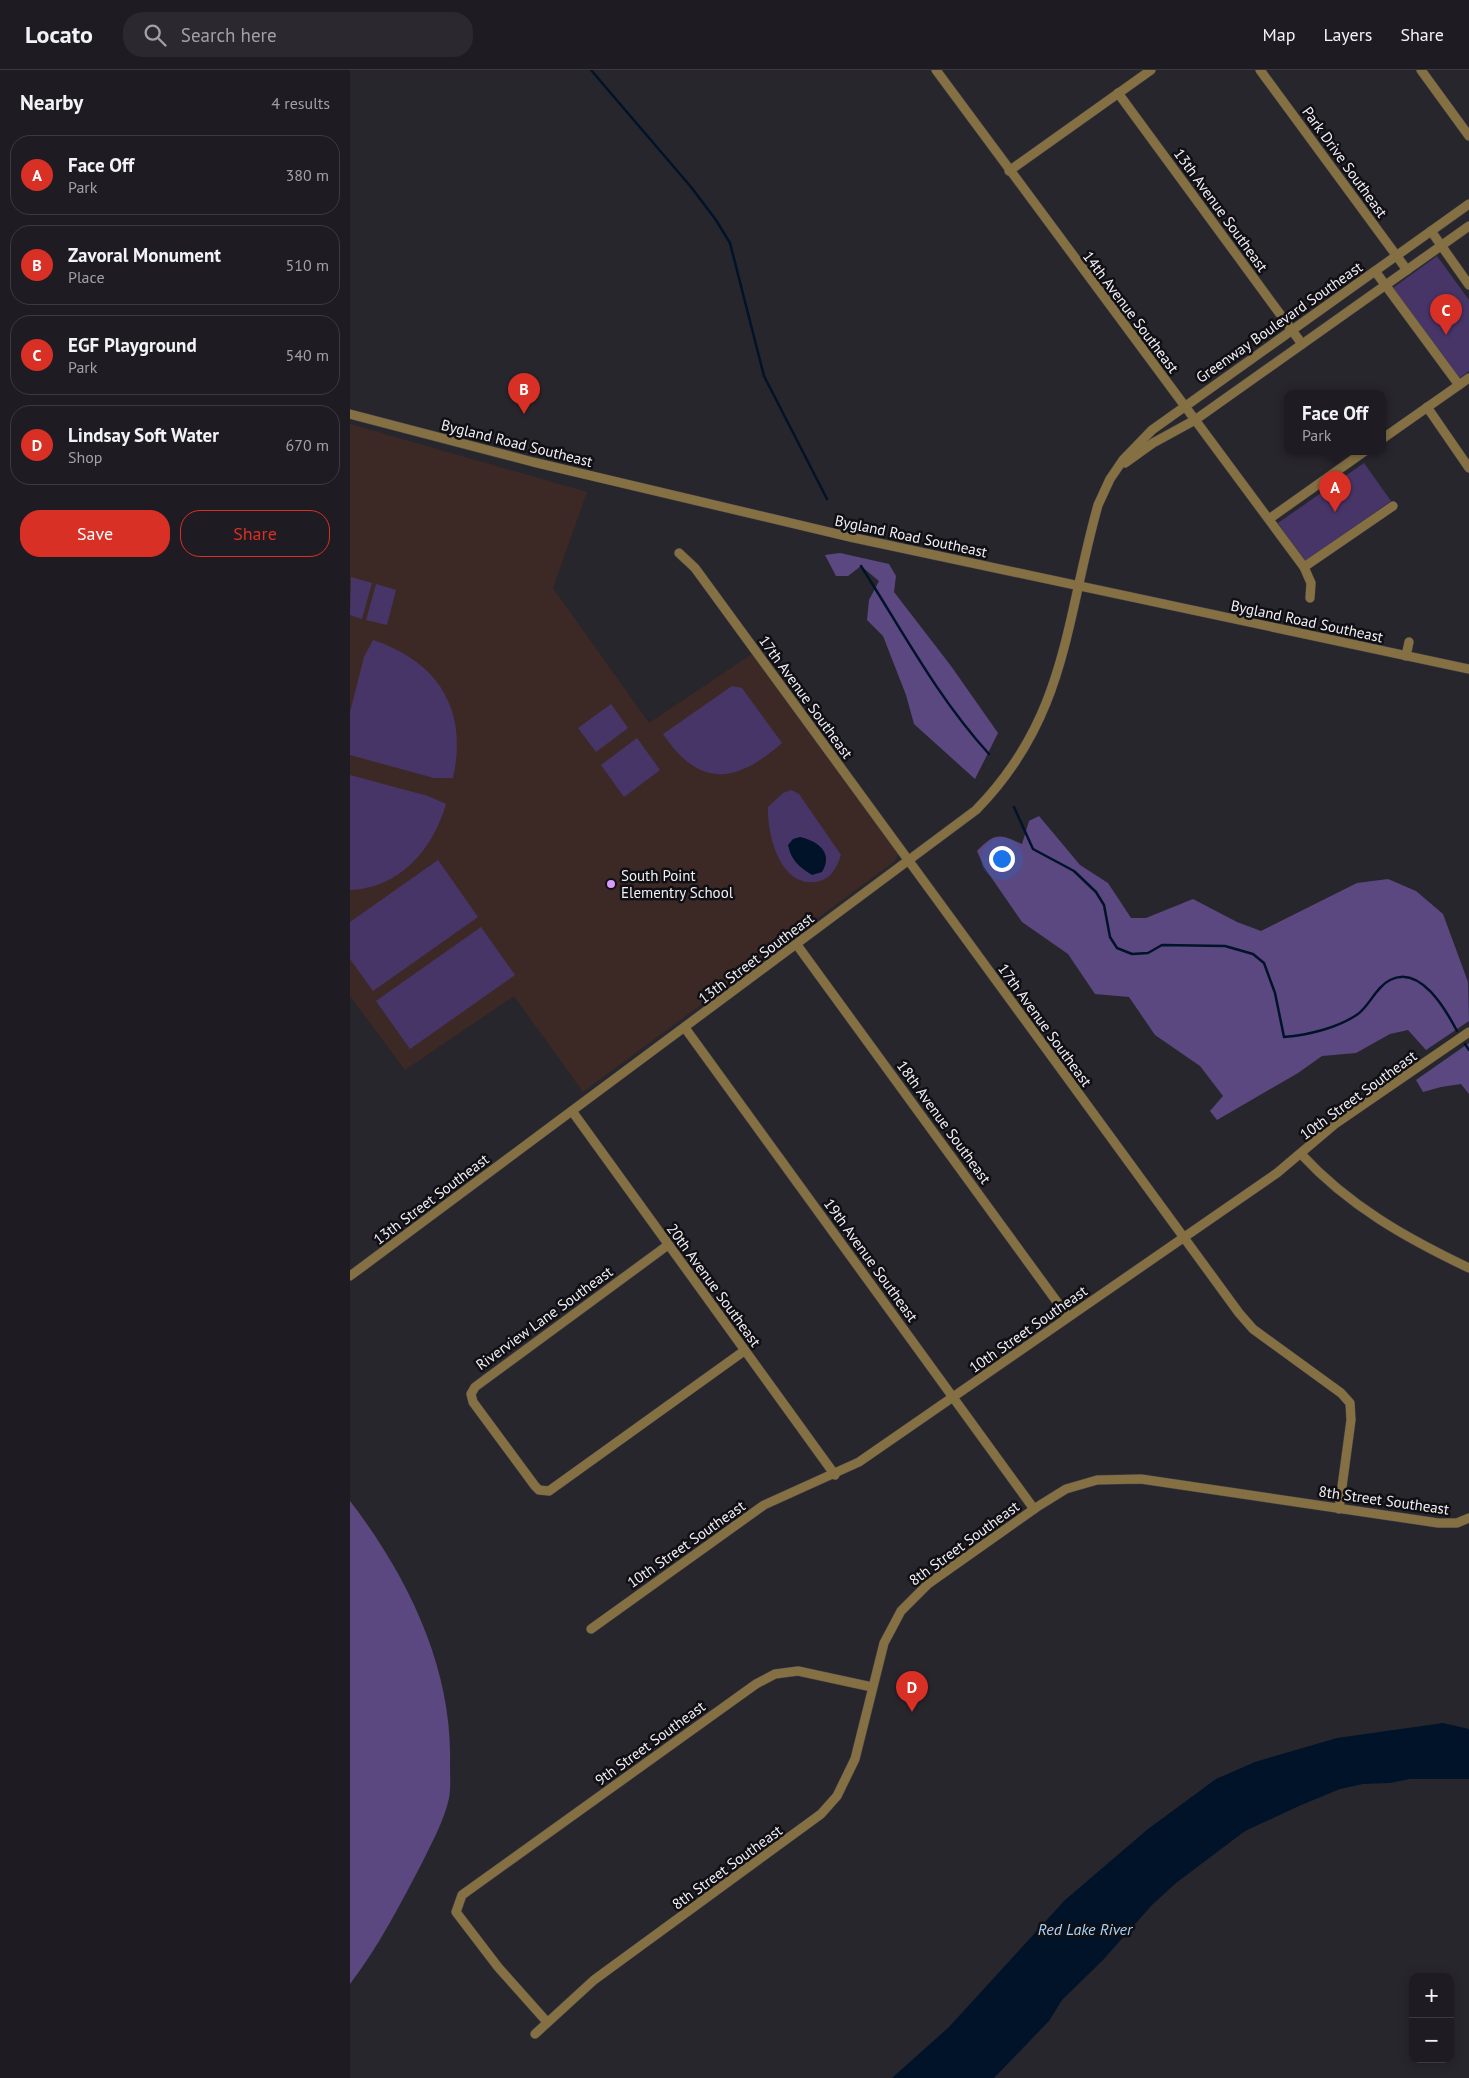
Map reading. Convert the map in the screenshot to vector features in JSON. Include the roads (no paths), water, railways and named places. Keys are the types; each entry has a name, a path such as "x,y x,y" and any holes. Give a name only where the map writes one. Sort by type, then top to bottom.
{"street":[{"name":"14th Avenue Southeast","path":"936,70 1304,567 1311,583 1310,598"},
{"path":"1010,171 1151,70"},
{"name":"Park Drive Southeast","path":"1260,70 1407,270"},
{"path":"1421,70 1469,136"},
{"name":"13th Avenue Southeast","path":"1118,93 1302,344"},
{"name":"Greenway Boulevard Southeast","path":"1079,586 1098,505 1114,474 1132,449 1185,406 1469,204"},
{"name":"Greenway Boulevard Southeast","path":"1114,474 1139,453 1195,420 1469,226"},
{"path":"1431,231 1469,285"},
{"path":"1375,271 1459,385"},
{"path":"1386,436 1469,378"},
{"path":"1427,407 1469,468"},
{"name":"Bygland Road Southeast","path":"350,414 674,496 878,544 1469,669"},
{"path":"1269,519 1359,455"},
{"path":"1304,567 1393,506"},
{"name":"17th Avenue Southeast","path":"679,553 695,568 908,862 1183,1237 1253,1329 1341,1393 1350,1403 1351,1420 1339,1508"},
{"name":"13th Street Southeast","path":"350,1276 976,810 1005,778 1041,718 1057,675 1079,586"},
{"path":"1406,656 1408,642"},
{"name":"18th Avenue Southeast","path":"797,944 1068,1317"},
{"name":"19th Avenue Southeast","path":"685,1028 1034,1509"},
{"name":"10th Street Southeast","path":"591,1629 764,1505 835,1475 859,1462 1301,1154 1335,1124 1469,1032"},
{"name":"20th Avenue Southeast","path":"572,1111 835,1475"},
{"path":"1301,1154 1329,1182 1367,1213 1412,1241 1469,1268"},
{"name":"Riverview Lane Southeast","path":"668,1245 475,1387 471,1394 473,1402 535,1486 539,1490 549,1491 744,1351"},
{"name":"8th Street Southeast","path":"535,2034 594,1980 820,1814 837,1796 855,1759 872,1687 890,1629 913,1597 1034,1509 1066,1489 1097,1480 1118,1478 1174,1483 1447,1524 1457,1523 1469,1518"},
{"name":"9th Street Southeast","path":"547,2022 498,1967 456,1912 462,1895 762,1681 775,1674 798,1672 872,1687"}],"water":[{"path":"800,837 812,841 825,853 826,859 822,872 812,875 793,859 788,845 793,839"},
{"name":"Red Lake River","path":"1443,1723 1469,1729 1469,1779 1410,1779 1390,1783 1363,1784 1340,1789 1245,1831 1176,1883 1152,1905 1103,1960 1062,2000 1049,2021 994,2078 892,2078 949,2027 1065,1900 1148,1829 1216,1779 1255,1762 1337,1738"}],"waterway":[{"path":"591,70 691,187 716,220 730,243 764,376 827,499"},
{"path":"861,566 936,686 989,754"},
{"path":"1014,807 1033,849 1074,871 1096,892 1104,905 1110,937 1117,948 1132,954 1148,953 1162,945 1225,946 1253,954 1264,963 1275,993 1284,1037 1322,1030 1350,1019 1362,1010 1385,983 1401,977 1412,978 1431,992 1439,1001 1457,1031"},
{"path":"1465,1044 1469,1050"}],"place":[{"name":"EGF Playground","path":"1446,335"},
{"name":"Zavoral Monument","path":"524,414"},
{"name":"Face Off","path":"1335,512"},
{"name":"South Point Elementry School","path":"611,884"},
{"name":"Lindsay Soft Water","path":"912,1712"}]}
